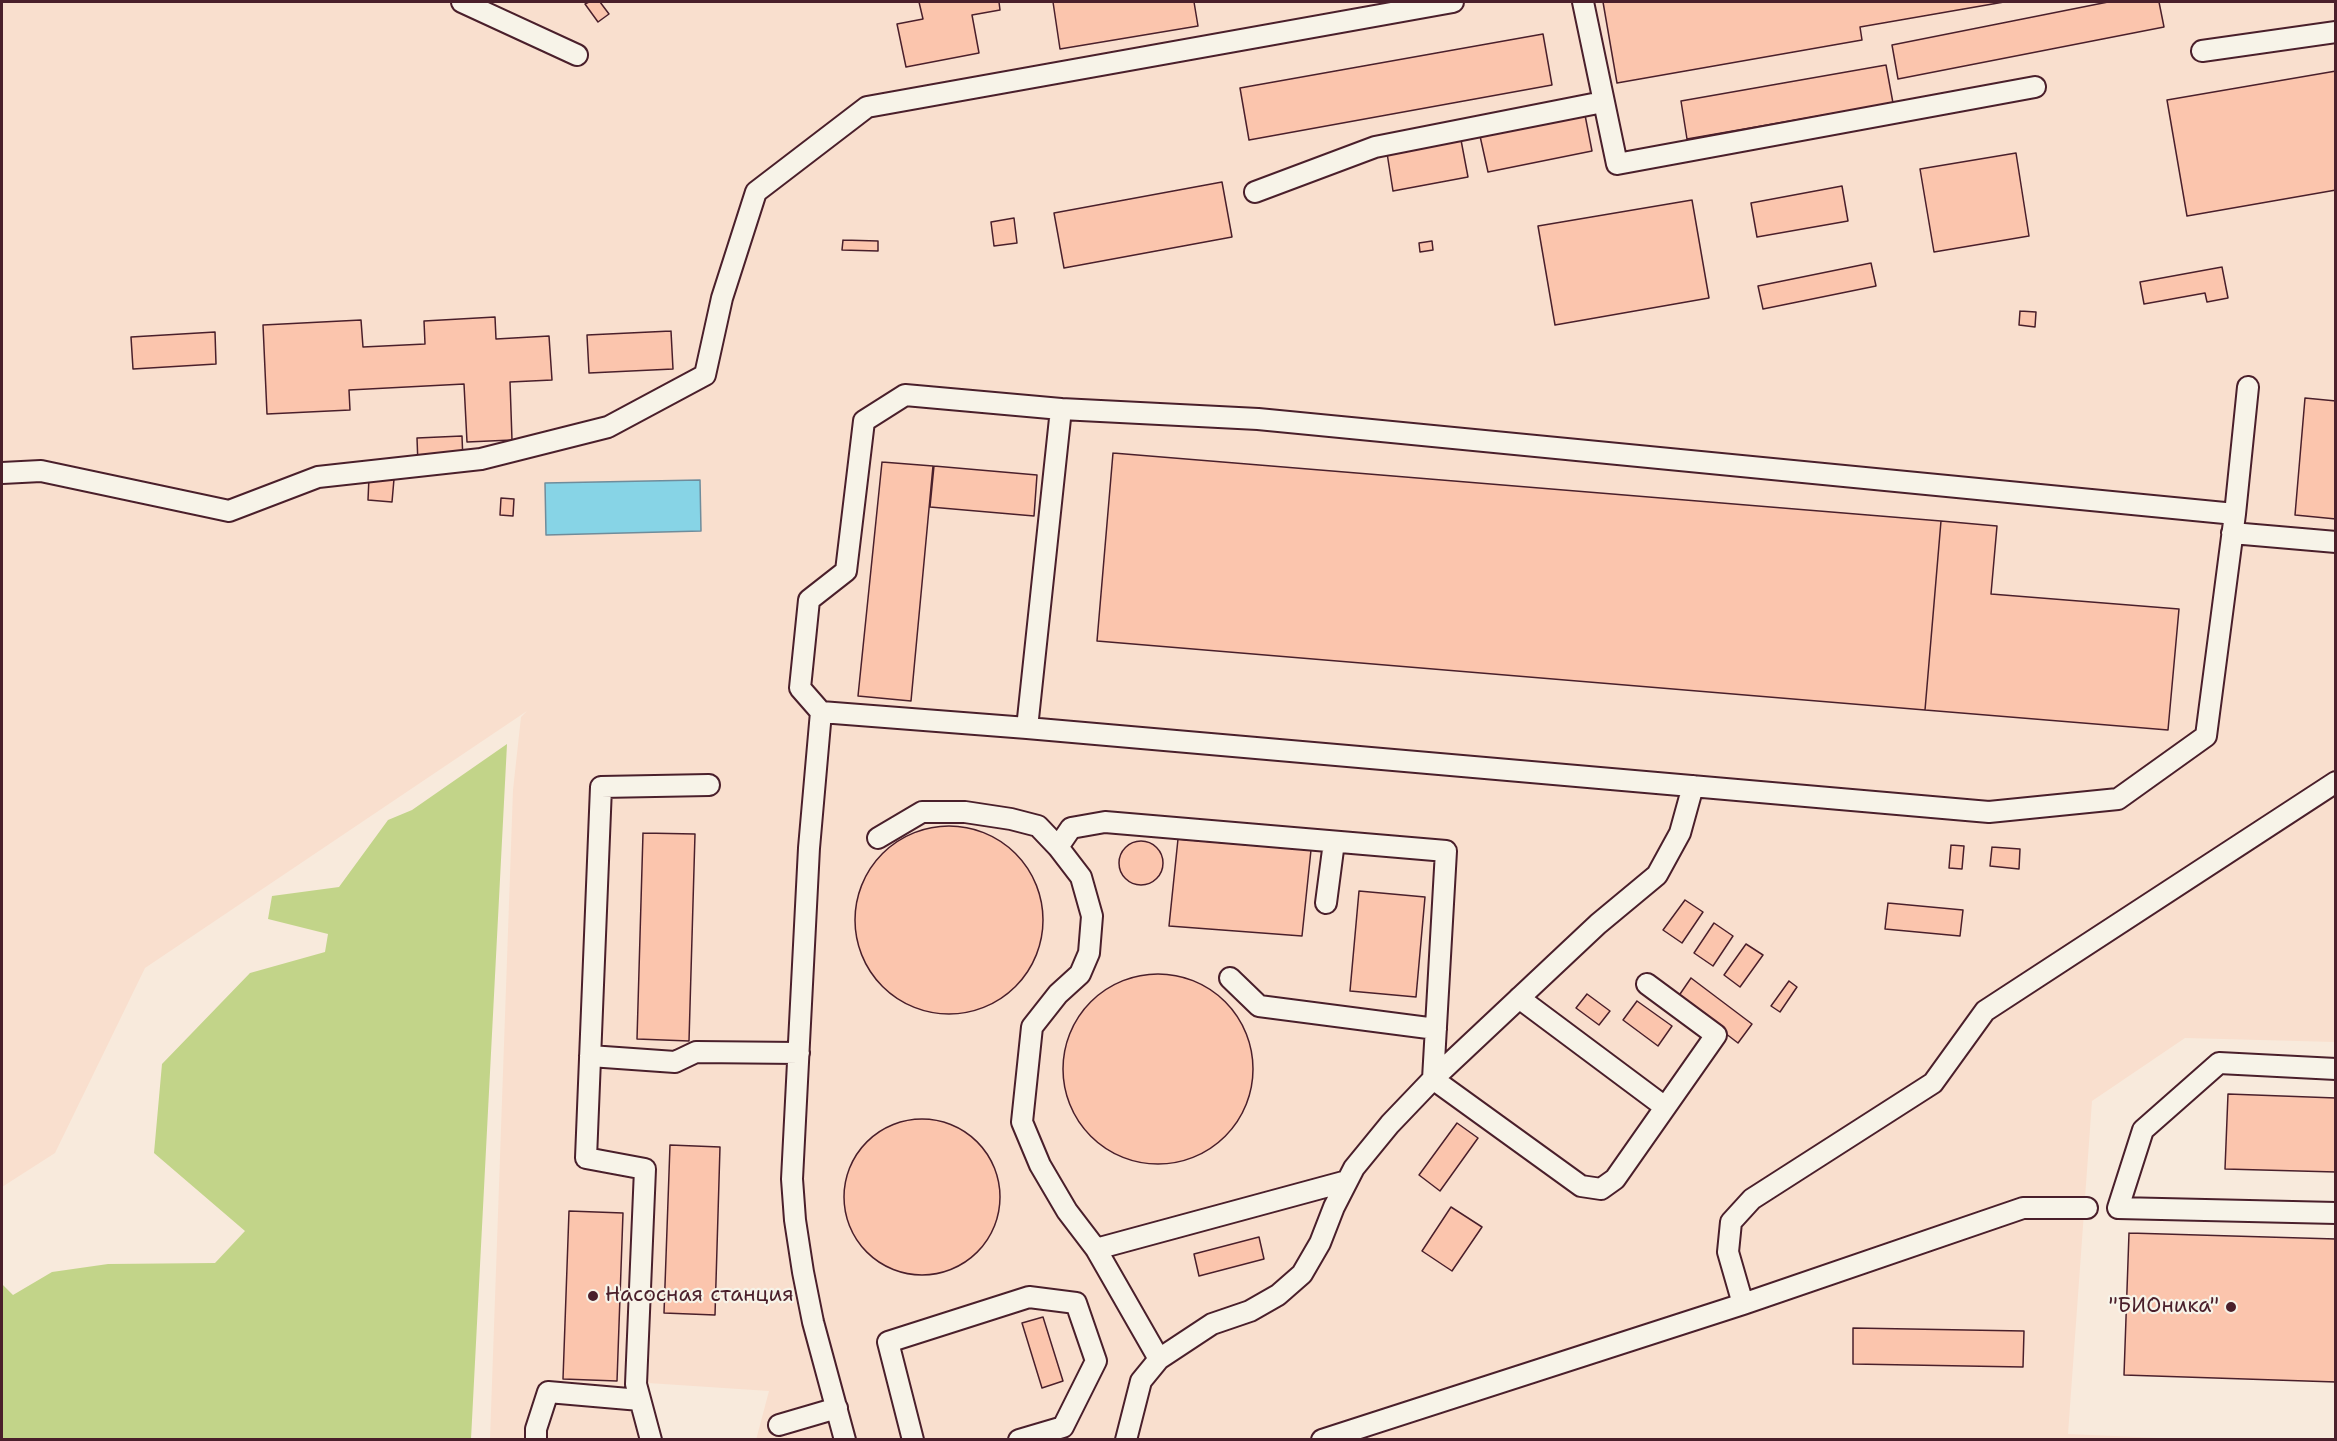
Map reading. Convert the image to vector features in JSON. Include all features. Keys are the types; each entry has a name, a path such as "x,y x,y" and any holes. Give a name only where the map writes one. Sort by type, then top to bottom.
{"lane":[{"path":"462,2 577,55"},
{"path":"2,473 41,471 230,511 318,477 481,459 608,427 705,375 722,298 756,192 867,107 1453,2"},
{"path":"1583,2 1617,164 2035,87"},
{"path":"2202,51 2336,32"},
{"path":"1255,192 1375,147 1603,102"},
{"path":"820,712 1989,812 2118,799 2206,736 2248,387"},
{"path":"845,1440 813,1322 795,1220 792,1179 809,848 820,712 800,688 809,600 846,571 864,421 905,395 1061,409 1258,419 2233,524 2336,542"},
{"path":"1027,728 1061,409"},
{"path":"1743,1304 1728,1252 1731,1222 1752,1199 1933,1083 1985,1011 2336,782"},
{"path":"651,1440 636,1384 645,1169 585,1158 601,787 709,784"},
{"path":"1126,1440 1141,1381 1159,1359 1212,1324 1250,1311 1278,1295 1302,1274 1320,1243 1334,1207 1354,1168 1390,1124 1433,1079 1598,924 1657,875 1680,833 1693,786"},
{"path":"878,838 922,812 966,813 1011,819 1038,826 1081,877 1092,916 1089,953 1080,974 1058,994 1032,1027 1022,1122 1040,1165 1067,1211 1096,1249 1159,1359"},
{"path":"1058,847 1071,828 1105,822 1446,851 1433,1079"},
{"path":"1326,903 1334,842"},
{"path":"1230,978 1260,1006 1436,1029"},
{"path":"1433,1079 1581,1186 1601,1189 1615,1179 1716,1035 1647,984"},
{"path":"1519,998 1665,1107"},
{"path":"590,1056 675,1062 696,1052 799,1053"},
{"path":"2336,1068 2219,1063 2143,1130 2118,1208 2336,1213"},
{"path":"1096,1249 1347,1181"},
{"path":"1322,1440 1367,1433 2023,1208 2087,1208"},
{"path":"912,1440 888,1342 1029,1297 1076,1303 1096,1361 1063,1427 1019,1440"},
{"path":"536,1440 536,1429 549,1392 640,1400"},
{"path":"779,1425 837,1408"},
{"path":"1132,1412 1142,1440"}],"shaded area":[{"path":"2,2 2335,2 2335,1042 2185,1038 2092,1101 2068,1434 2182,1439 756,1440 769,1391 648,1383 662,1439 490,1439 513,790 521,717 527,711 145,968 55,1153 2,1187"}],"green space":[{"path":"507,744 471,1439 2,1439 2,1284 13,1295 52,1272 108,1264 215,1263 245,1231 154,1153 162,1064 250,973 325,952 328,934 268,919 272,896 339,887 388,820 412,810"}],"water":[{"path":"700,480 701,531 546,535 545,483"}],"building":[{"path":"600,2 609,14 598,22 585,4"},
{"path":"919,2 999,2 1000,10 972,15 979,53 906,67 897,24 923,19"},
{"path":"1053,2 1194,2 1198,26 1060,49"},
{"path":"1603,2 2004,2 1860,27 1862,40 1617,83"},
{"path":"2108,2 2159,2 2164,27 1898,79 1892,45"},
{"path":"1543,34 1552,85 1249,140 1240,88"},
{"path":"1886,65 1893,103 1687,139 1681,101"},
{"path":"2336,71 2336,190 2187,216 2167,100"},
{"path":"1585,115 1592,151 1488,172 1480,136"},
{"path":"1461,140 1468,177 1393,191 1387,153"},
{"path":"2016,153 2029,236 1934,252 1920,169"},
{"path":"1222,182 1232,237 1064,268 1054,213"},
{"path":"1842,186 1848,221 1757,237 1751,203"},
{"path":"1692,200 1709,298 1555,325 1538,226"},
{"path":"1014,218 1017,243 994,246 991,222"},
{"path":"843,240 878,241 878,251 842,250"},
{"path":"1432,241 1433,250 1420,252 1419,243"},
{"path":"1871,263 1876,286 1763,309 1758,286"},
{"path":"2222,267 2228,298 2207,302 2205,293 2144,304 2140,282"},
{"path":"2020,311 2036,312 2035,327 2019,325"},
{"path":"495,317 496,339 549,336 552,380 510,382 512,440 467,442 464,384 349,390 350,410 267,414 263,325 361,320 363,347 425,344 424,321"},
{"path":"671,331 673,369 589,373 587,335"},
{"path":"215,332 216,364 133,369 131,337"},
{"path":"2305,398 2336,401 2336,519 2295,515"},
{"path":"462,436 463,462 418,465 417,438"},
{"path":"1113,453 1941,521 1925,710 1097,641"},
{"path":"882,462 933,466 911,701 858,696"},
{"path":"934,466 1037,475 1034,516 930,507"},
{"path":"369,477 394,479 392,502 368,500"},
{"path":"501,498 514,499 513,516 500,515"},
{"path":"1941,521 1997,526 1991,594 2179,609 2168,730 1925,710"},
{"path":"949,826 985,833 1009,847 1022,860 1036,884 1043,920 1036,956 1022,980 1009,993 985,1007 949,1014 913,1007 889,993 876,980 862,956 855,920 862,884 876,860 889,847 913,833"},
{"path":"643,833 695,834 689,1041 637,1039"},
{"path":"1178,839 1311,850 1302,936 1169,926"},
{"path":"1141,841 1156,848 1163,863 1156,878 1141,885 1126,878 1119,863 1126,848"},
{"path":"1951,845 1964,846 1962,869 1949,868"},
{"path":"1992,847 2020,849 2019,869 1990,866"},
{"path":"1359,891 1425,897 1416,997 1350,991"},
{"path":"1685,900 1703,912 1682,943 1663,930"},
{"path":"1888,903 1963,910 1960,936 1885,929"},
{"path":"1714,923 1733,936 1713,966 1694,953"},
{"path":"1746,944 1763,955 1740,987 1724,975"},
{"path":"1158,974 1194,981 1211,990 1225,1002 1237,1016 1246,1033 1253,1069 1246,1105 1237,1122 1225,1136 1211,1148 1194,1157 1158,1164 1122,1157 1105,1148 1091,1136 1079,1122 1070,1105 1063,1069 1070,1033 1079,1016 1091,1002 1105,990 1122,981"},
{"path":"1691,978 1752,1024 1738,1043 1678,997"},
{"path":"1789,981 1797,987 1780,1012 1771,1006"},
{"path":"1587,994 1610,1011 1599,1025 1576,1008"},
{"path":"1637,1001 1672,1026 1658,1046 1623,1020"},
{"path":"2228,1094 2336,1098 2336,1172 2225,1169"},
{"path":"922,1119 952,1125 977,1142 994,1167 1000,1197 994,1227 977,1252 952,1269 922,1275 892,1269 867,1252 850,1227 844,1197 850,1167 867,1142 892,1125"},
{"path":"1457,1123 1478,1138 1440,1191 1419,1175"},
{"path":"670,1145 720,1147 715,1315 664,1313"},
{"path":"1451,1207 1482,1227 1452,1271 1422,1251"},
{"name":"Насосная станция","path":"569,1211 623,1213 617,1381 563,1379"},
{"name":"\"БИОника\"","path":"2129,1233 2336,1239 2336,1382 2124,1375"},
{"path":"1259,1237 1264,1259 1199,1276 1194,1254"},
{"path":"1043,1317 1063,1381 1042,1388 1022,1323"},
{"path":"1853,1328 2024,1331 2023,1367 1853,1364"}],"place":[{"name":"Насосная станция","path":"593,1296"},
{"name":"\"БИОника\"","path":"2231,1307"}]}
